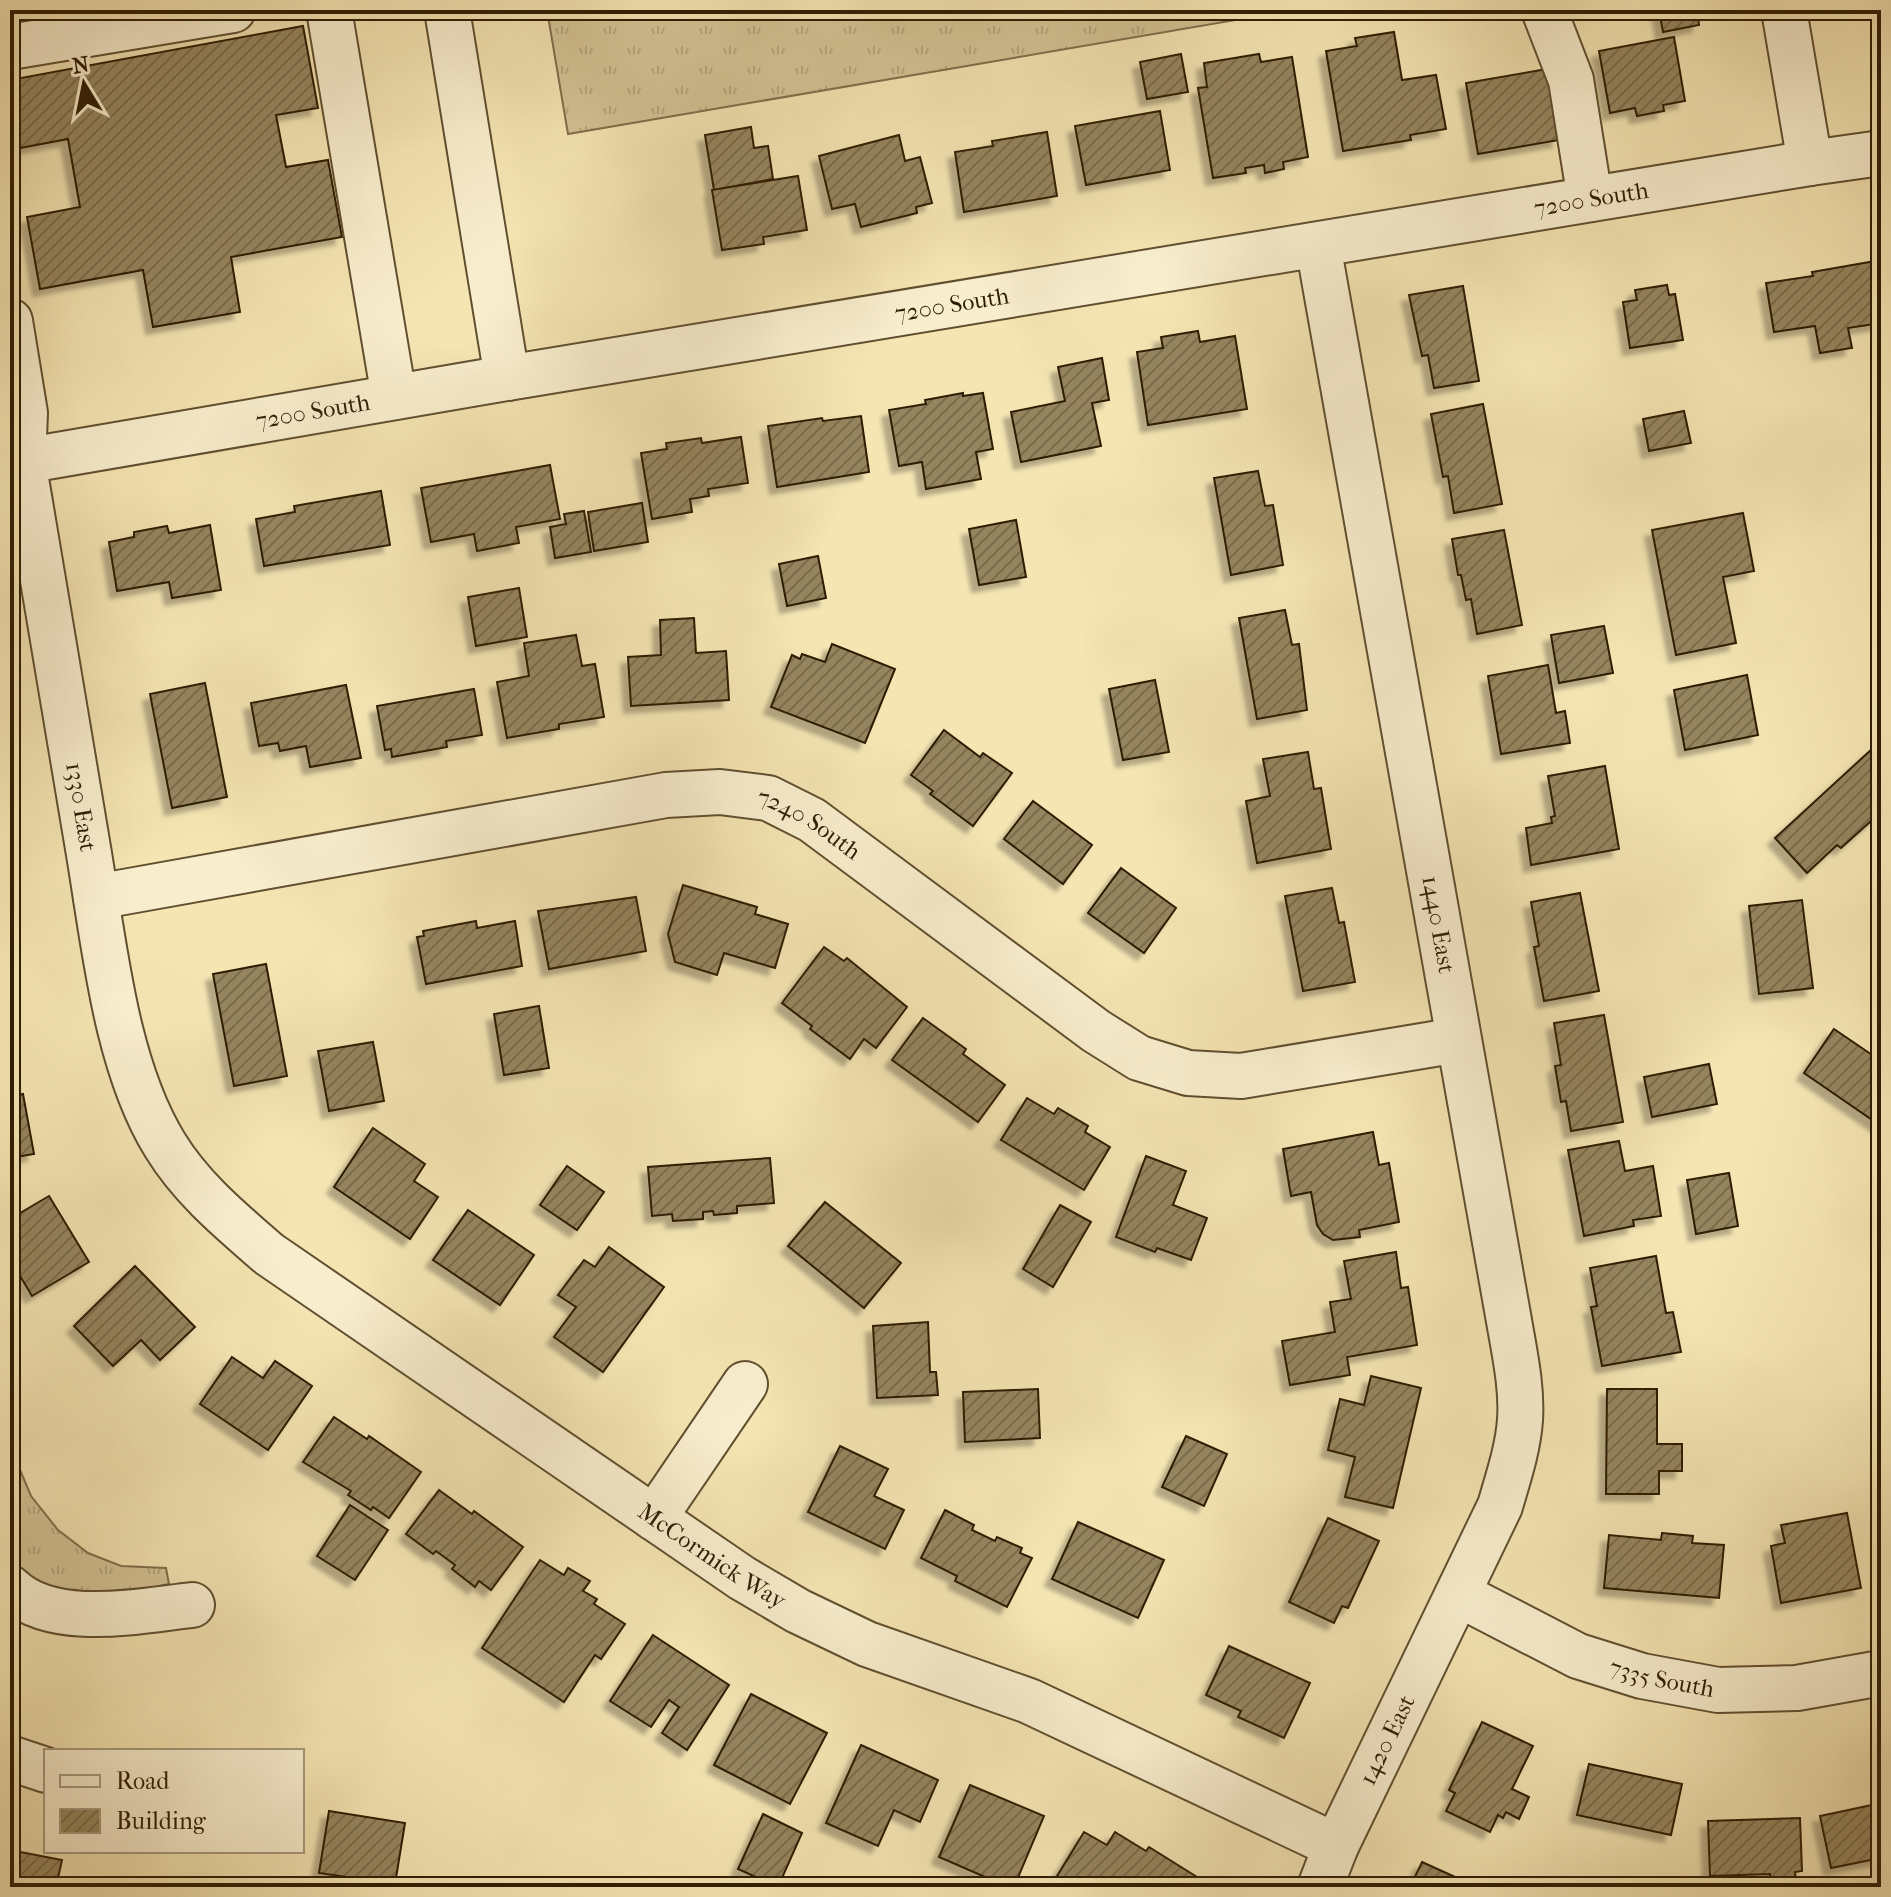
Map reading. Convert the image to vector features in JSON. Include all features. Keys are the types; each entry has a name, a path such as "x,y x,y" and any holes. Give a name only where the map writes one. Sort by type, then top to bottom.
{"street":[{"path":"10,47 233,10"},
{"path":"329,10 394,397"},
{"path":"447,10 507,378"},
{"path":"1544,10 1571,80 1590,199"},
{"path":"1784,10 1810,163"},
{"name":"7200 South","path":"23,461 507,378 1881,153"},
{"name":"1440 East","path":"1318,245 1513,1346 1520,1419 1513,1463 1500,1506 1458,1594"},
{"name":"1330 East","path":"10,321 25,413 23,461 116,1006 128,1055 145,1103 165,1145"},
{"name":"7240 South","path":"96,897 666,795 720,792 768,798 812,820 1096,1031 1139,1058 1188,1073 1241,1076 1458,1040"},
{"name":"McCormick Way","path":"165,1145 192,1182 269,1254 742,1578 798,1611 867,1644 1029,1701 1336,1846"},
{"path":"654,1518 745,1384"},
{"path":"10,1588 39,1608 62,1613 154,1610 192,1605"},
{"name":"7335 South","path":"1458,1594 1578,1656 1672,1682 1718,1690 1797,1688 1881,1673"},
{"name":"1420 East","path":"1320,1887 1336,1846 1458,1594"},
{"path":"10,1758 44,1769"}],"green space":[{"path":"547,10 1294,10 568,134"},
{"path":"10,1446 31,1496 58,1530 88,1553 121,1566 166,1568 169,1584 75,1604 10,1567"}],"building":[{"path":"1659,10 1697,10 1699,25 1663,32"},
{"path":"303,26 318,108 276,115 286,167 328,160 342,237 231,257 240,312 153,327 143,270 40,289 27,217 80,207 68,139 20,148 10,80"},
{"path":"1394,32 1402,80 1436,75 1446,129 1410,135 1411,140 1343,151 1326,51 1357,46 1355,38"},
{"path":"1674,37 1685,101 1663,105 1664,111 1637,116 1635,108 1610,113 1599,51"},
{"path":"1181,54 1188,92 1147,99 1140,62"},
{"path":"1259,54 1261,62 1292,57 1308,157 1283,162 1284,169 1265,173 1264,165 1245,168 1246,173 1213,178 1198,88 1207,87 1204,63"},
{"path":"1547,69 1559,140 1478,154 1466,83"},
{"path":"1160,111 1170,170 1086,185 1075,126"},
{"path":"751,127 754,148 768,146 773,179 714,190 705,135"},
{"path":"1047,132 1057,196 964,212 955,152 993,146 992,141"},
{"path":"899,135 905,161 920,157 932,203 916,207 917,213 861,227 855,204 832,209 819,156"},
{"path":"798,176 807,230 763,237 764,244 722,250 712,190"},
{"path":"1881,260 1881,323 1848,328 1852,348 1820,353 1815,326 1774,332 1766,283"},
{"path":"1667,285 1669,295 1675,294 1683,340 1630,348 1623,302 1637,300 1635,290"},
{"path":"1463,286 1479,381 1434,388 1428,355 1422,356 1409,295"},
{"path":"1198,331 1200,342 1235,336 1247,409 1148,425 1137,352 1163,348 1161,337"},
{"path":"1102,358 1109,400 1092,403 1101,446 1021,462 1011,412 1065,401 1058,367"},
{"path":"963,393 963,396 983,393 993,449 976,452 981,479 926,489 922,462 899,466 889,410 926,404 925,400"},
{"path":"1483,404 1502,504 1454,513 1448,476 1443,477 1431,414"},
{"path":"1684,411 1691,443 1649,451 1643,419"},
{"path":"861,416 869,472 777,487 768,426"},
{"path":"741,437 748,483 708,489 709,496 690,499 692,512 652,519 641,453 667,449 666,443 701,438 702,443"},
{"path":"550,465 560,519 516,527 519,543 477,551 474,534 431,542 421,488"},
{"path":"1258,471 1265,506 1273,505 1283,565 1231,575 1214,478"},
{"path":"381,491 390,545 264,566 256,519 295,512 294,506"},
{"path":"642,503 648,542 594,551 588,512"},
{"path":"584,511 591,552 555,558 550,527 566,524 564,514"},
{"path":"1743,513 1754,571 1723,577 1736,643 1676,655 1652,530"},
{"path":"1016,520 1026,577 979,585 969,529"},
{"path":"210,525 221,590 172,598 169,582 117,591 109,542 134,537 134,532 167,526 169,533"},
{"path":"1504,530 1522,625 1477,634 1471,599 1466,600 1461,575 1458,575 1452,539"},
{"path":"818,556 826,598 787,606 779,564"},
{"path":"519,588 527,637 476,646 468,597"},
{"path":"1285,610 1292,645 1299,644 1307,710 1257,719 1239,618"},
{"path":"694,618 696,653 726,651 729,700 631,706 628,657 661,655 660,620"},
{"path":"1604,626 1613,673 1559,683 1551,635"},
{"path":"576,635 582,666 595,664 604,717 559,724 559,729 507,738 497,682 529,676 524,643"},
{"path":"832,644 895,669 865,743 771,707 792,655 800,659 802,654 825,662"},
{"path":"1548,665 1556,713 1565,711 1570,743 1501,754 1488,676"},
{"path":"1747,675 1758,735 1685,750 1674,690"},
{"path":"1155,680 1169,752 1123,760 1109,689"},
{"path":"205,683 227,797 172,808 150,694"},
{"path":"346,685 361,758 310,767 306,746 280,751 278,743 259,746 251,703"},
{"path":"474,689 482,735 446,741 447,747 392,757 391,749 385,750 377,706"},
{"path":"944,730 980,757 983,753 1012,773 973,826 930,794 933,791 911,775"},
{"path":"1872,749 1881,759 1881,812 1841,848 1837,845 1807,873 1775,838"},
{"path":"1308,752 1314,789 1321,788 1331,849 1257,863 1246,801 1270,796 1263,759"},
{"path":"1605,766 1619,849 1531,865 1526,828 1552,823 1551,817 1555,816 1548,776"},
{"path":"1033,801 1092,845 1063,884 1004,839"},
{"path":"1121,868 1176,908 1144,953 1088,913"},
{"path":"683,885 757,907 755,914 788,924 775,968 724,953 717,975 675,962 668,934"},
{"path":"1332,888 1339,923 1344,922 1355,982 1303,991 1285,896"},
{"path":"1580,893 1599,991 1544,1001 1534,947 1539,946 1531,902"},
{"path":"636,897 646,951 549,969 538,911"},
{"path":"1802,900 1813,988 1759,994 1749,906"},
{"path":"476,921 477,928 515,921 522,966 426,984 417,937 424,936 423,931"},
{"path":"824,947 844,961 847,958 907,1007 876,1048 864,1039 850,1059 782,1003"},
{"path":"266,964 287,1076 234,1086 213,974"},
{"path":"539,1006 549,1068 504,1075 494,1014"},
{"path":"1604,1015 1623,1122 1571,1131 1566,1101 1561,1102 1555,1066 1561,1065 1554,1023"},
{"path":"923,1018 966,1049 963,1054 1005,1085 978,1122 892,1060"},
{"path":"1834,1029 1881,1061 1881,1126 1804,1073"},
{"path":"373,1042 384,1101 329,1111 318,1051"},
{"path":"1709,1064 1717,1104 1652,1117 1644,1077"},
{"path":"10,1079 13,1096 23,1094 34,1154 10,1158"},
{"path":"1027,1098 1054,1114 1058,1108 1088,1126 1085,1132 1110,1147 1084,1190 1001,1140"},
{"path":"373,1128 425,1164 414,1181 438,1197 410,1239 334,1187"},
{"path":"1373,1132 1379,1165 1389,1163 1399,1222 1359,1230 1360,1237 1333,1240 1323,1234 1317,1225 1311,1192 1291,1196 1283,1149"},
{"path":"1619,1141 1625,1171 1653,1166 1661,1216 1633,1220 1634,1226 1584,1236 1568,1150"},
{"path":"1146,1156 1186,1171 1173,1205 1207,1218 1191,1260 1157,1248 1155,1252 1116,1237"},
{"path":"770,1158 774,1203 737,1206 737,1213 714,1215 713,1211 703,1212 703,1219 673,1221 672,1214 652,1216 648,1167"},
{"path":"567,1166 604,1192 577,1230 540,1205"},
{"path":"1729,1173 1738,1226 1696,1234 1687,1180"},
{"path":"49,1196 89,1262 32,1296 10,1259 10,1219"},
{"path":"825,1202 901,1263 864,1308 788,1246"},
{"path":"1060,1205 1091,1222 1053,1287 1023,1269"},
{"path":"468,1210 534,1255 500,1305 433,1260"},
{"path":"609,1247 664,1287 603,1372 554,1337 576,1307 558,1295 584,1260 595,1267"},
{"path":"1396,1252 1401,1288 1408,1287 1417,1345 1347,1357 1350,1375 1290,1385 1282,1341 1335,1332 1330,1302 1351,1299 1344,1261"},
{"path":"1656,1256 1666,1313 1673,1312 1681,1352 1602,1366 1591,1307 1597,1306 1590,1268"},
{"path":"135,1266 195,1327 160,1360 141,1340 113,1366 74,1326"},
{"path":"928,1322 930,1372 936,1372 938,1395 877,1398 873,1326"},
{"path":"232,1357 263,1378 275,1361 312,1386 268,1450 200,1404"},
{"path":"1371,1376 1421,1388 1393,1508 1345,1497 1355,1457 1328,1450 1340,1399 1364,1405"},
{"path":"1038,1389 1040,1438 965,1442 963,1392"},
{"path":"1607,1389 1657,1389 1657,1444 1682,1444 1682,1471 1659,1471 1659,1494 1606,1494"},
{"path":"334,1417 367,1439 369,1436 421,1472 389,1518 373,1507 371,1510 348,1495 351,1491 303,1462"},
{"path":"1186,1436 1227,1454 1204,1506 1162,1487"},
{"path":"840,1446 888,1469 874,1496 904,1510 885,1549 808,1512"},
{"path":"439,1490 523,1547 491,1590 479,1581 475,1587 452,1569 455,1565 436,1551 433,1554 406,1534"},
{"path":"350,1505 388,1530 355,1580 317,1556"},
{"path":"945,1510 974,1525 972,1530 995,1541 997,1537 1022,1548 1020,1553 1032,1558 1007,1607 955,1581 957,1576 921,1558"},
{"path":"1847,1513 1861,1588 1781,1603 1771,1546 1785,1543 1781,1525"},
{"path":"1328,1518 1379,1541 1348,1608 1342,1606 1334,1623 1289,1602"},
{"path":"1078,1522 1164,1560 1138,1618 1052,1579"},
{"path":"1662,1533 1693,1536 1692,1543 1724,1545 1719,1598 1604,1588 1609,1535 1661,1540"},
{"path":"540,1560 564,1575 568,1568 590,1581 583,1591 597,1599 594,1604 625,1624 601,1659 595,1655 564,1702 482,1648"},
{"path":"653,1635 729,1685 687,1750 662,1733 679,1707 669,1700 651,1727 610,1701"},
{"path":"1229,1646 1310,1683 1284,1738 1238,1717 1241,1711 1206,1695"},
{"path":"751,1694 827,1733 790,1804 714,1765"},
{"path":"1482,1722 1533,1746 1512,1789 1529,1797 1519,1819 1506,1812 1503,1818 1498,1815 1490,1832 1446,1811 1455,1793 1449,1790"},
{"path":"861,1745 938,1780 920,1822 894,1810 878,1846 826,1823"},
{"path":"1589,1764 1682,1784 1671,1835 1577,1815"},
{"path":"970,1785 1044,1816 1014,1887 939,1857"},
{"path":"1881,1803 1881,1858 1831,1868 1820,1816"},
{"path":"329,1811 405,1823 395,1884 319,1873"},
{"path":"763,1814 802,1833 778,1887 738,1869"},
{"path":"1800,1818 1802,1871 1795,1872 1796,1887 1770,1887 1770,1874 1710,1876 1708,1821"},
{"path":"1084,1832 1107,1845 1115,1832 1146,1851 1149,1847 1213,1887 1092,1887 1088,1884 1086,1887 1064,1887 1054,1881"},
{"path":"10,1850 62,1860 56,1887 10,1887"},
{"path":"1422,1862 1473,1885 1404,1887 1407,1881 1412,1883"}]}
